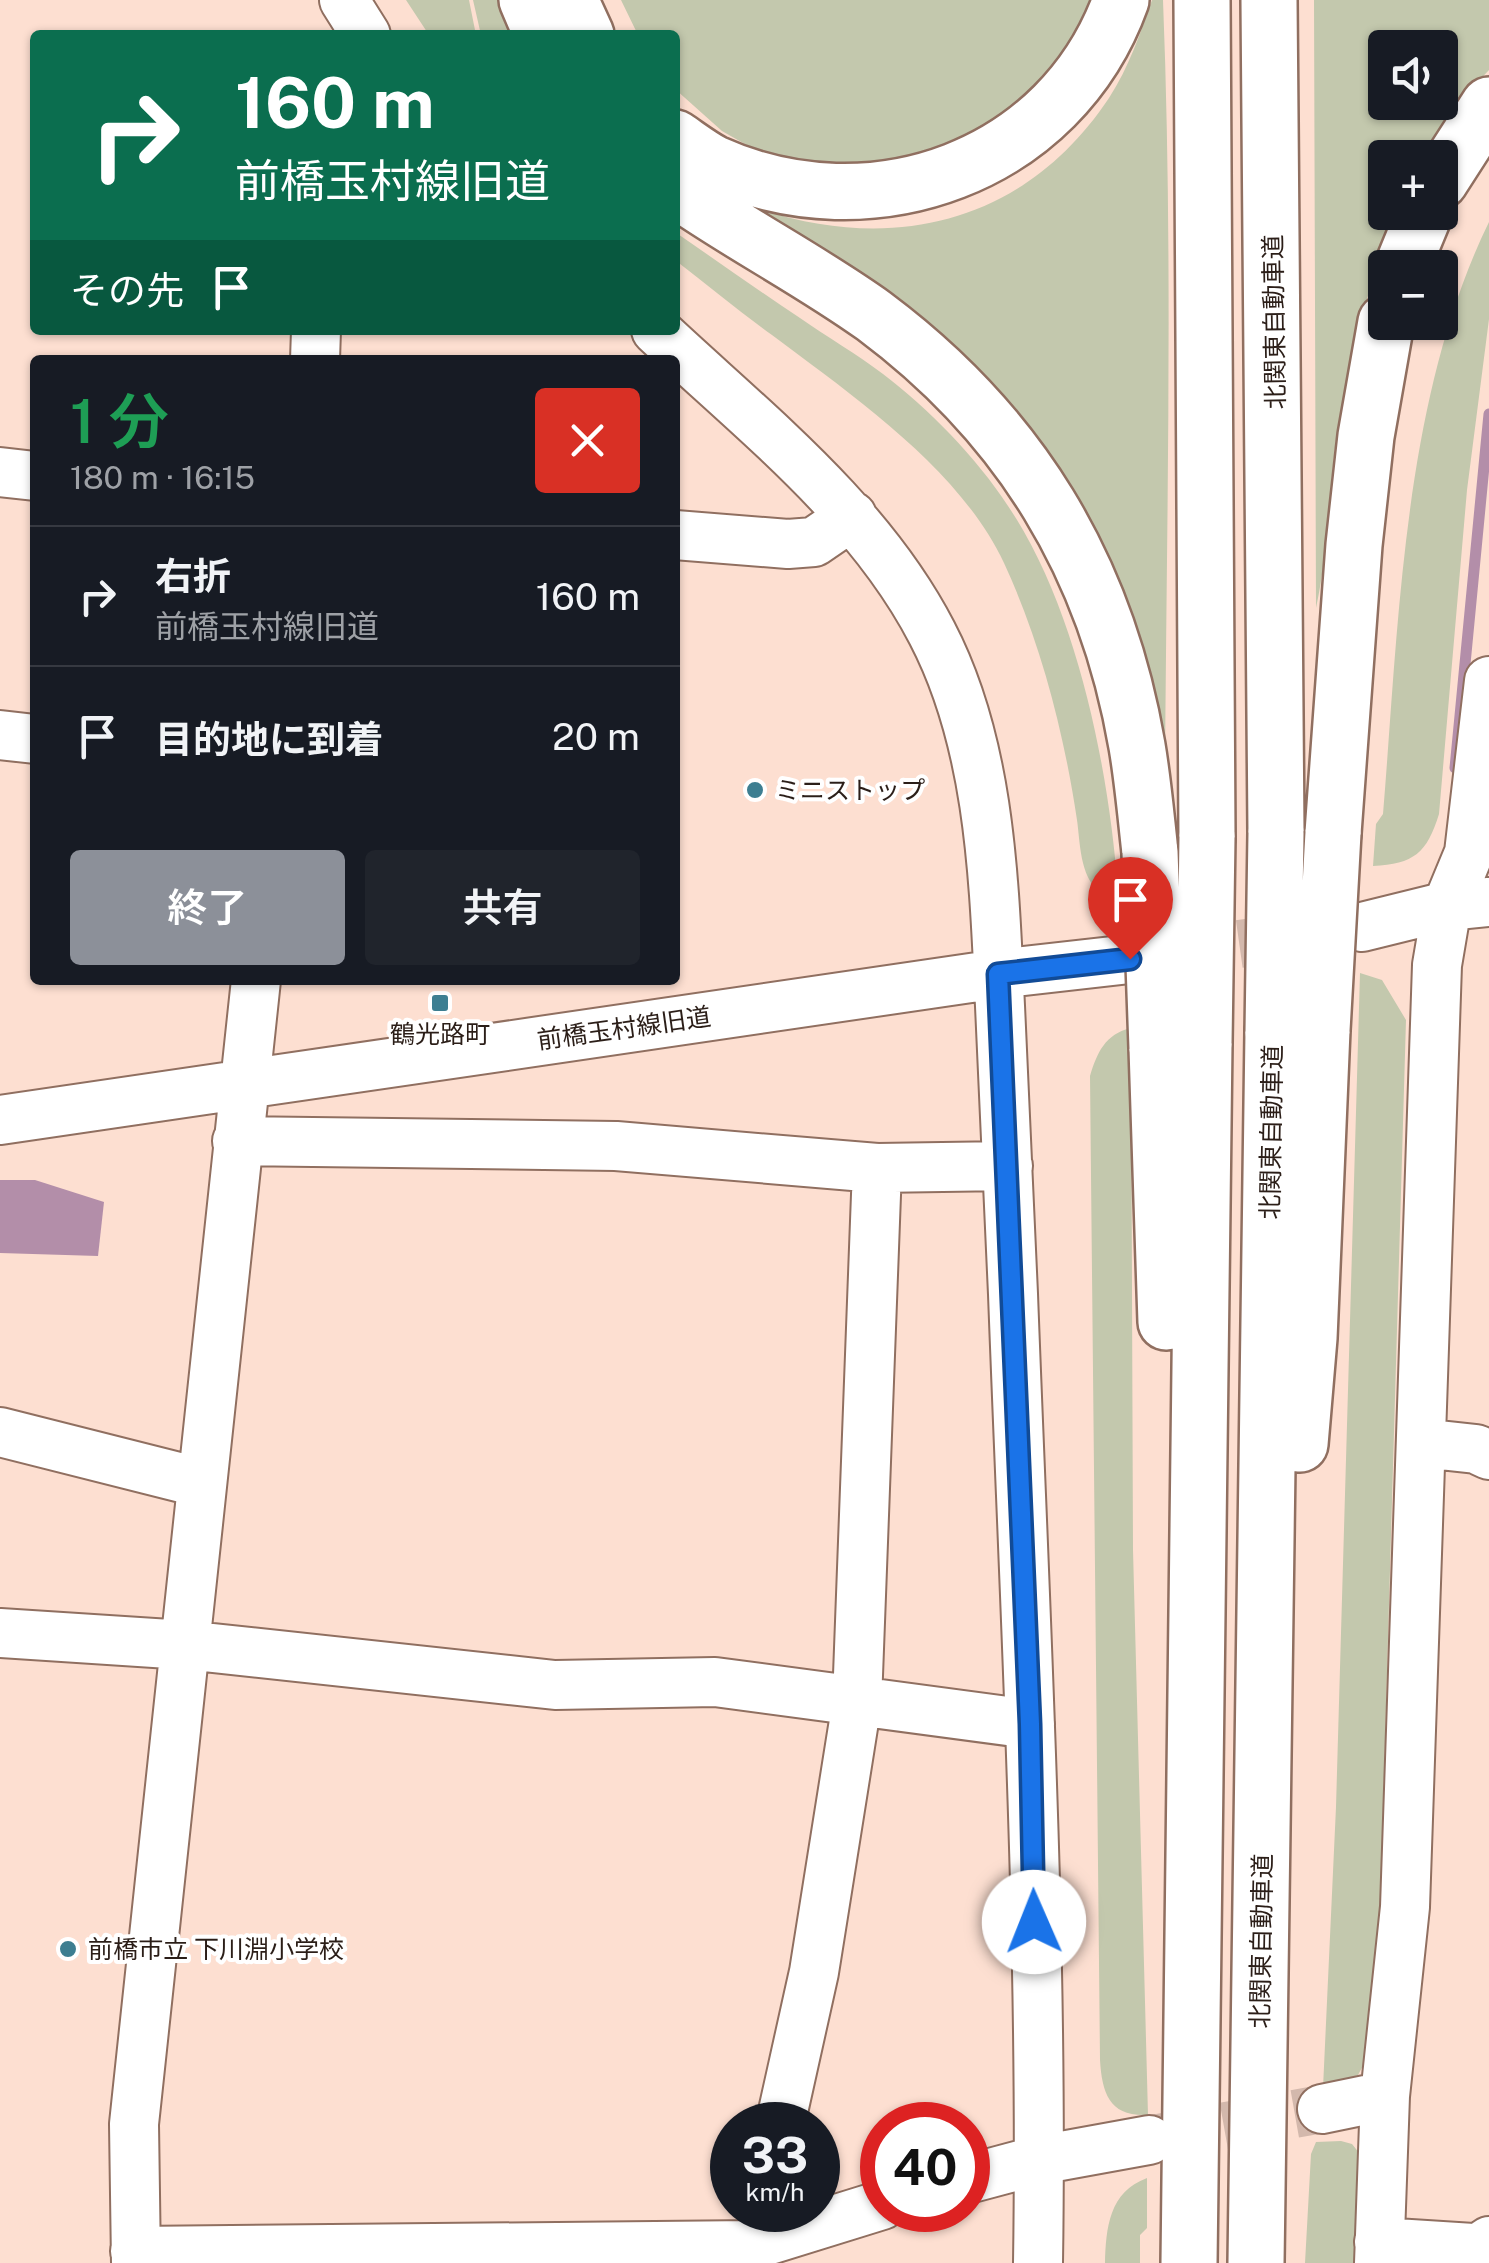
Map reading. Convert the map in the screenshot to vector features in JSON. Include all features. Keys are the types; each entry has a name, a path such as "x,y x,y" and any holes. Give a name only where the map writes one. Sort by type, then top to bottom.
{"highway":[{"path":"527,0 540,30"},
{"path":"570,0 584,30"},
{"path":"680,141 711,162 767,182 815,189 890,190 946,176 992,153 1043,120 1080,79 1122,0"},
{"path":"1189,2263 1194,1969 1165,1318 1181,1045 1208,837 1202,0"},
{"name":"北関東自動車道","path":"1256,2263 1262,1896 1309,1338 1298,1031 1276,833 1270,0"},
{"path":"1458,153 1489,105"},
{"path":"680,192 872,315 928,360 980,411 1030,472 1068,533 1120,671 1137,746 1181,1045"},
{"path":"1298,1031 1334,833 1354,546 1383,340"}],"street":[{"path":"344,0 363,30"},
{"path":"661,335 852,516 881,551 933,634 954,686 972,749 995,892 1008,1166 1030,1724 1038,2263"},
{"path":"0,472 30,475"},
{"path":"680,536 788,544 814,542 852,516"},
{"path":"1489,681 1468,904 1437,965 1405,1907 1385,2096 1379,2253 1473,2248 1489,2241"},
{"path":"0,735 30,738"},
{"path":"1362,926 1468,904"},
{"name":"前橋玉村線旧道","path":"0,1120 998,974 1130,959"},
{"path":"255,985 134,2124 136,2257 755,2239 860,2211"},
{"path":"238,1141 616,1146 877,1168 1008,1166"},
{"path":"785,2102 814,1972 857,1702 877,1168"},
{"path":"0,1432 202,1483"},
{"path":"1421,1444 1476,1449 1489,1455"},
{"path":"0,1633 185,1645 555,1685 716,1682 1030,1724"},
{"path":"1322,2109 1385,2096"},
{"path":"990,2173 1149,2140"}],"green space":[{"path":"406,0 469,0 475,30 426,30"},
{"path":"473,0 501,0 510,30 480,30"},
{"path":"621,0 1100,0 1037,100 941,153 828,170 771,159 722,131 680,93 680,30 636,30"},
{"path":"1152,0 1163,0 1168,189 1165,757 1101,560 753,207 805,221 855,228 905,227 952,218 996,201 1037,175 1075,141 1109,98"},
{"path":"1314,0 1489,0 1489,70 1458,112 1458,30 1368,30 1368,120 1453,120 1441,140 1368,140 1368,230 1392,230 1384,250 1368,250 1368,296 1343,397 1316,608"},
{"path":"1489,222 1489,319 1467,490 1439,814 1417,854 1399,863 1373,866 1376,824 1383,814 1410,512 1438,362 1445,340 1458,340 1460,290"},
{"path":"680,235 900,388 967,452 1008,506 1053,592 1086,691 1107,794 1118,891 1099,890 1084,868 1050,689 1017,593 985,529 961,496 902,437 680,264"},
{"path":"1360,973 1382,980 1406,1020 1380,1913 1365,2062 1358,2075 1323,2088 1336,1807"},
{"path":"1131,1028 1133,1550 1148,2115 1125,2112 1110,2101 1100,2060 1090,1076 1103,1046"},
{"path":"1316,2142 1352,2144 1364,2159 1359,2263 1305,2263 1311,2154"},
{"path":"1147,2178 1147,2228 1140,2235 1140,2263 1105,2263 1109,2224 1117,2202 1134,2184"}],"shaded area":[{"path":"0,1180 35,1180 104,1202 98,1256 0,1253"}],"waterway":[{"path":"1455,768 1489,414"}],"tunnel":[{"path":"1168,954 1310,934"},
{"path":"1153,2139 1322,2109"}],"place":[{"name":"ミニストップ","path":"755,790"},
{"name":"鶴光路町","path":"440,1003"},
{"name":"前橋市立 下川淵小学校","path":"68,1949"}],"route":[{"path":"1034,1922 1030,1724 998,974 1130,959"}]}
